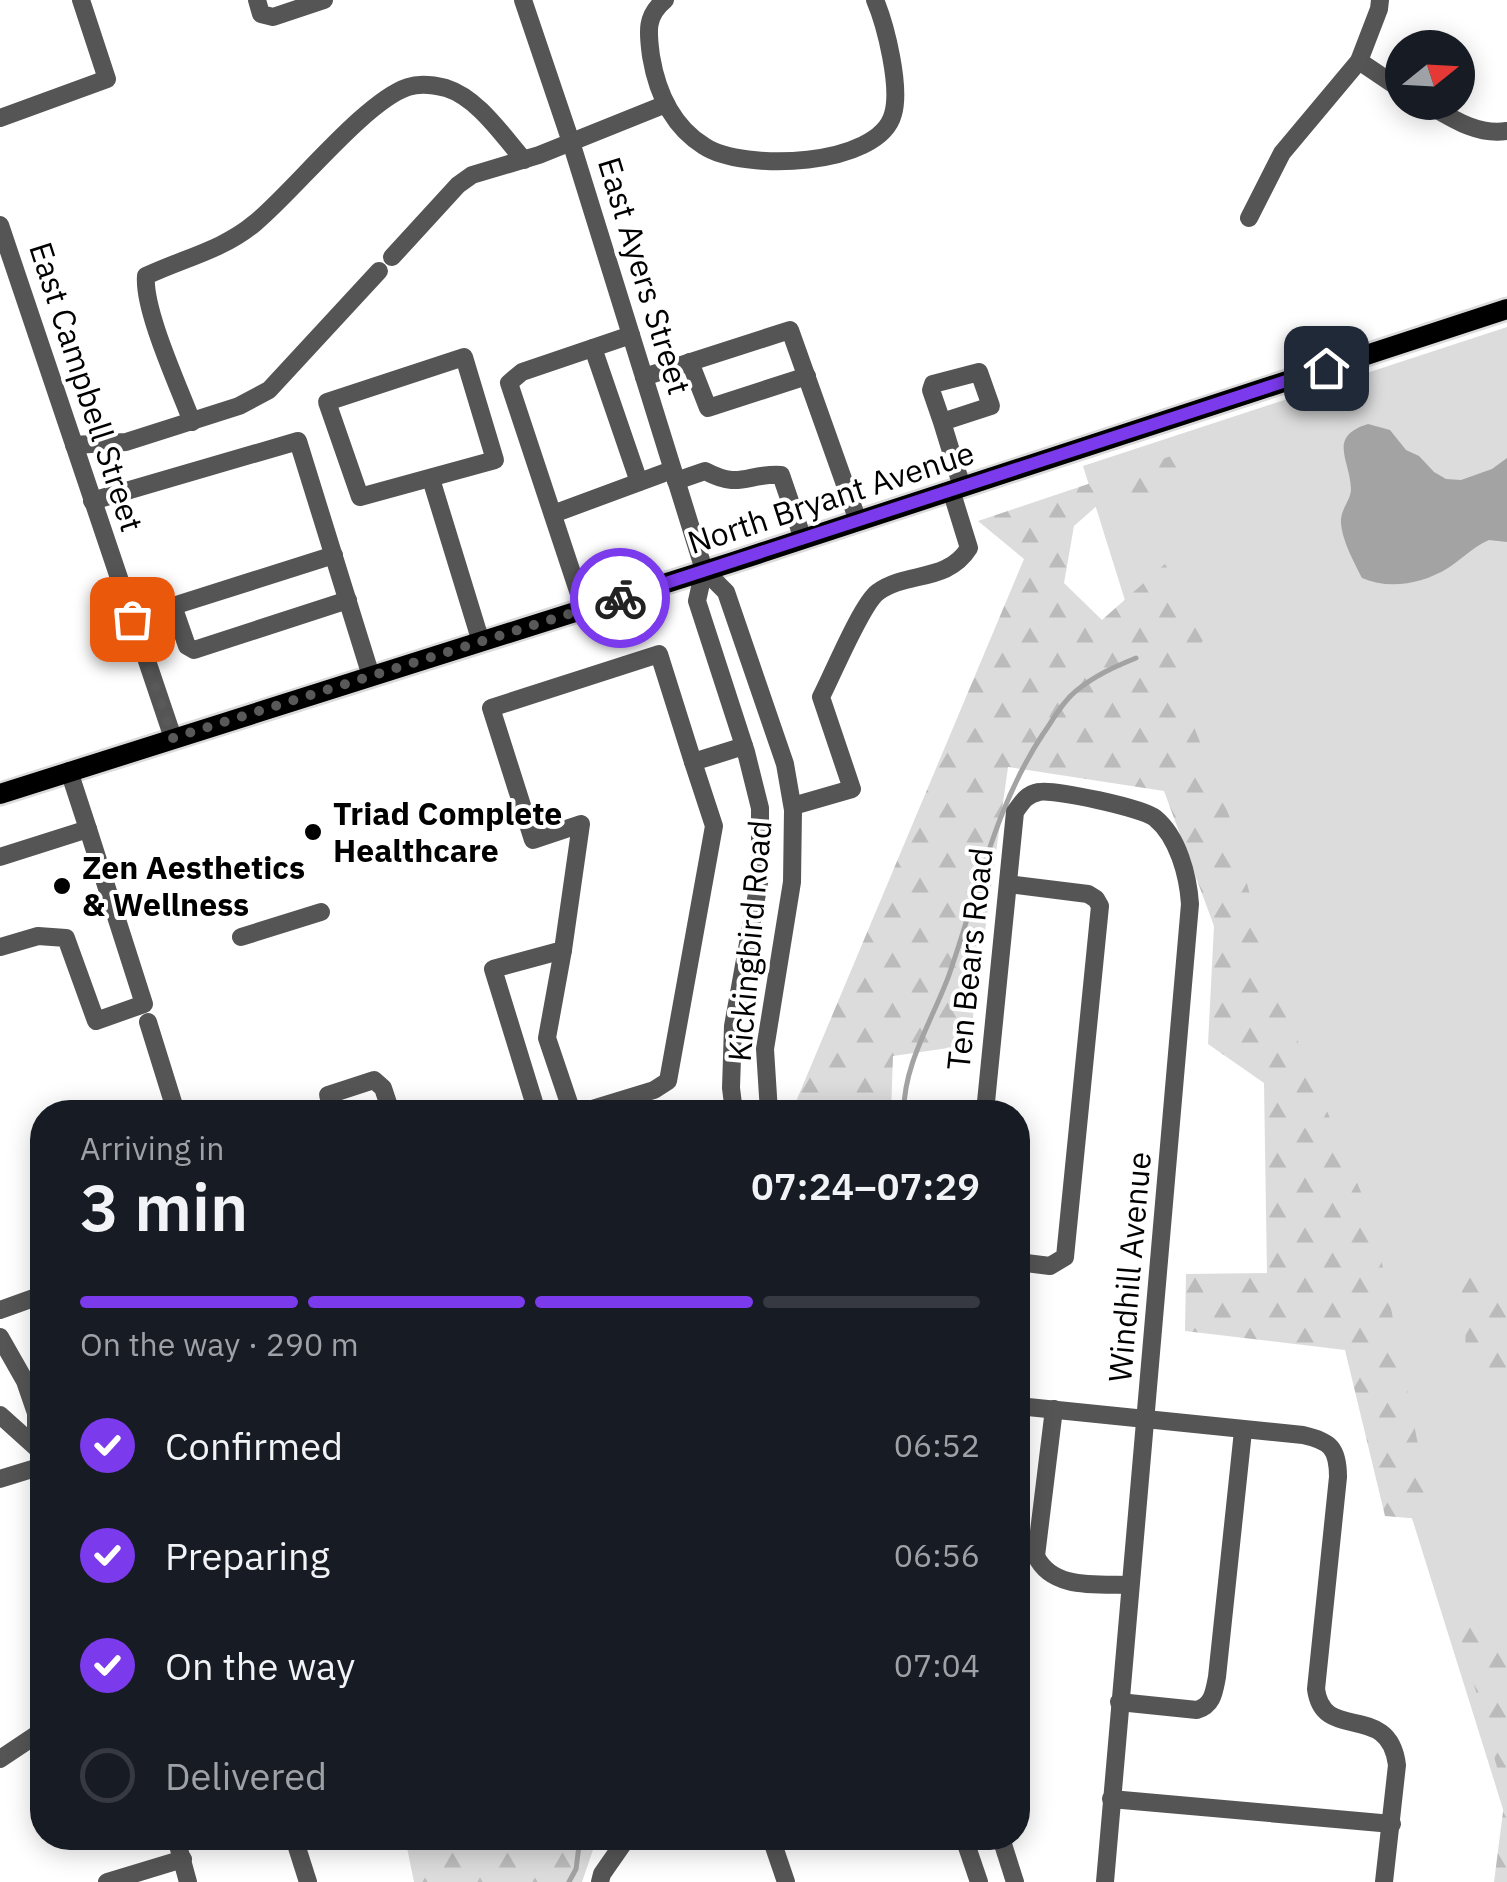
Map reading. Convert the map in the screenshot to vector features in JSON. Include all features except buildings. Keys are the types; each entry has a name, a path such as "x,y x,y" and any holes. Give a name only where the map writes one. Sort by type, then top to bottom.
{"main road":[{"name":"North Bryant Avenue","path":"0,794 1507,309"}],"street":[{"path":"0,118 107,80 81,0"},
{"path":"257,0 261,14 274,16 324,0"},
{"name":"East Ayers Street","path":"523,0 704,570"},
{"path":"665,0 650,18 648,32 654,75 666,104 681,128 706,148 750,162 817,160 866,142 884,130 893,115 895,85 875,0"},
{"path":"1249,218 1282,152 1359,61 1380,0"},
{"path":"1359,61 1385,79"},
{"path":"192,422 153,316 146,276 230,243 374,109 408,86 423,84 448,89 470,102 524,160"},
{"path":"74,446 126,442 240,406 269,390 458,186 490,167 524,160 666,104"},
{"path":"1455,120 1495,133 1507,131"},
{"name":"East Campbell Street","path":"0,225 173,738"},
{"path":"644,378 790,330 858,521"},
{"path":"584,609 508,383 513,377 631,335"},
{"path":"593,348 639,482"},
{"path":"464,357 495,460 431,479 360,497 327,402 464,357"},
{"path":"690,362 708,408 806,376"},
{"path":"793,806 852,789 821,697 866,607 878,592 959,564 969,548 942,422"},
{"path":"92,502 298,441 371,676"},
{"path":"552,514 639,482 674,475 705,471 719,480 733,482 781,475 804,538"},
{"path":"431,479 481,642"},
{"path":"132,619 334,555"},
{"name":"Kickingbird Road","path":"704,570 696,601 744,746 760,808 760,877 733,1026 732,1100"},
{"name":"Kickingbird Road","path":"704,570 726,592 786,764 793,806 792,882 765,1049 768,1100"},
{"path":"173,606 187,646 194,650 348,600"},
{"path":"568,1100 547,1038 581,824 533,840 491,708 659,654 714,826 668,1081 654,1090 621,1100"},
{"path":"693,762 744,746"},
{"path":"0,947 38,936 66,938 96,1021 144,1004 70,772"},
{"name":"Windhill Avenue","path":"1015,812 1024,798 1040,792 1132,807 1154,816 1171,838 1189,880 1148,1421 1105,1882"},
{"name":"Ten Bears Road","path":"985,1100 1015,812"},
{"path":"0,857 88,829"},
{"path":"1008,884 1088,894 1100,906 1065,1258 1050,1266 1030,1264"},
{"path":"241,937 321,912"},
{"path":"532,1100 493,969 564,950"},
{"path":"148,1022 172,1100"},
{"path":"330,1100 328,1094 374,1080 384,1088 388,1100"},
{"path":"0,1310 30,1299"},
{"path":"0,1337 30,1394"},
{"path":"1030,1407 1303,1435 1326,1440 1334,1448 1338,1476 1316,1689 1318,1702 1326,1713 1377,1730 1389,1738 1397,1765 1384,1882"},
{"path":"1054,1408 1036,1556 1043,1570 1058,1578 1078,1584 1130,1585"},
{"path":"0,1415 30,1446"},
{"path":"1120,1702 1197,1710 1212,1699 1243,1431"},
{"path":"0,1479 30,1462"},
{"path":"0,1759 30,1739"},
{"path":"1111,1798 1392,1824"},
{"path":"180,1850 188,1882"},
{"path":"298,1850 308,1882"},
{"path":"600,1882 619,1850"},
{"path":"775,1850 786,1882"},
{"path":"968,1850 978,1882"},
{"path":"1005,1850 1015,1882"},
{"path":"107,1882 183,1859"}],"green space":[{"path":"1507,327 1507,1822 1083,466"},
{"path":"1195,448 1204,468 1145,512 1108,496 1074,526 1064,583 1102,620 1165,564 1205,637 1177,684 1230,818 1272,980 1374,1223 1433,1520 1385,1516 1345,1350 1185,1331 1186,1274 1267,1273 1264,1083 1208,1044 1214,926 1164,791 1008,767 969,1045 893,1056 891,1100 797,1100 1024,559 978,521"},
{"path":"1472,1272 1492,1290 1507,1287 1507,1388 1481,1389 1465,1358 1466,1315 1459,1275"},
{"path":"1507,1621 1507,1882 1494,1882 1505,1796 1458,1627"},
{"path":"407,1850 593,1850 582,1882 414,1882"}],"shaded area":[{"path":"1368,424 1390,430 1406,450 1446,479 1461,480 1492,469 1507,458 1507,542 1489,540 1448,568 1416,581 1383,584 1362,578 1341,526 1351,489 1344,442 1355,429"}],"waterway":[{"path":"905,1100 908,1077 949,975 988,851 1026,762 1071,695 1097,676 1136,658"},
{"path":"569,1882 576,1869 578,1850"}],"way so far":[{"path":"132,619 173,738 620,598"}],"place":[{"name":"Triad Complete Healthcare","path":"313,832"},
{"name":"Zen Aesthetics & Wellness","path":"62,886"}],"route":[{"path":"620,598 1326,368"}]}
